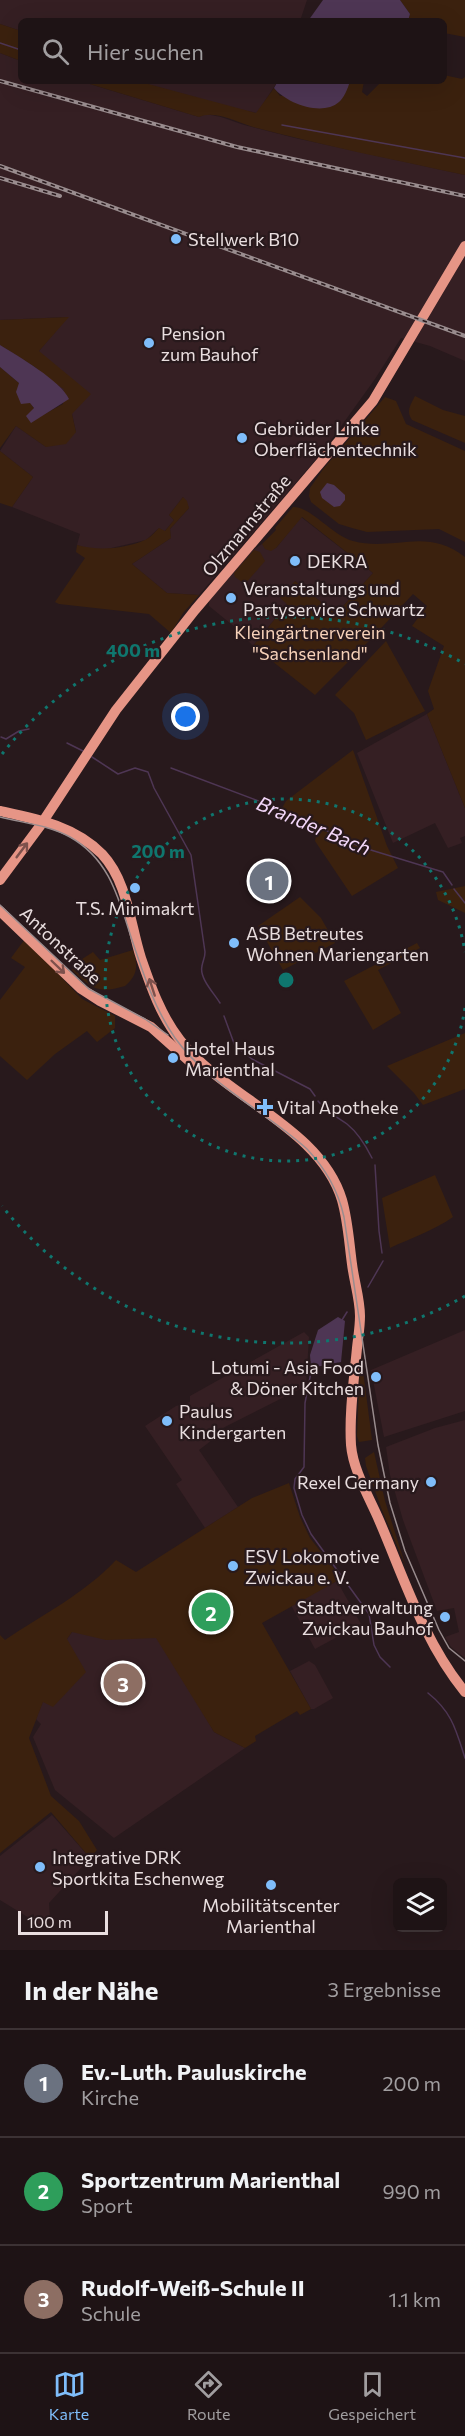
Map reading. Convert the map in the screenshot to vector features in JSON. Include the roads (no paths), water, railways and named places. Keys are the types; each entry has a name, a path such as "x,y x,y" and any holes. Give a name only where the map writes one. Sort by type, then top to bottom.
{"main road":[{"name":"Olzmannstraße","path":"0,880 44,820 116,710 193,613 373,401 465,246"},
{"path":"0,810 44,820 80,836 104,856 124,895 153,992 178,1038 200,1062 306,1146 327,1170 336,1186 344,1212 360,1315 352,1403 351,1446 357,1468 417,1611 448,1670 465,1692"},
{"name":"Antonstraße","path":"0,910 80,988 100,1001 152,1027 214,1082 301,1149 316,1164 328,1182 340,1224 354,1309 350,1372 352,1403"},
{"path":"152,1027 159,1026 165,1017"}],"waterway":[{"path":"0,43 18,49"},
{"path":"282,125 465,158"},
{"path":"1,737 6,739 19,731 29,729"},
{"path":"67,743 83,751"},
{"path":"92,757 118,774 135,768 148,772 154,788 191,855 205,952 202,971 220,1003"},
{"name":"Brander Bach","path":"171,768 285,811 361,847 443,872 452,885"},
{"name":"Brander Bach","path":"454,889 465,903"},
{"path":"224,1016 235,1046 252,1059 310,1089 315,1096"},
{"path":"318,1101 354,1131 372,1158"},
{"path":"375,1165 382,1253"},
{"path":"368,1287 383,1261"},
{"path":"342,1320 347,1312"},
{"path":"312,1367 305,1403 304,1467 295,1479 294,1488 302,1515 311,1534 369,1614 374,1645 380,1657 390,1667"},
{"path":"428,1693 448,1715 456,1730 465,1758"}],"tram line":[{"path":"0,817 62,833 84,846 95,857 112,883 141,968 162,1016 175,1038 204,1070 307,1149 330,1180 344,1217 378,1445 390,1503 405,1551 439,1630 449,1648 465,1661"},
{"path":"0,905 89,989 145,1019 168,1035"}],"railway":[{"path":"0,81 237,147 465,196"},
{"path":"0,166 465,336"},
{"path":"0,178 60,196"}],"place":[{"name":"Stellwerk B10","path":"176,239"},
{"name":"Pension zum Bauhof","path":"149,343"},
{"name":"Gebrüder Linke Oberflächentechnik","path":"242,438"},
{"name":"DEKRA","path":"295,561"},
{"name":"Veranstaltungs und Partyservice Schwartz","path":"231,598"},
{"name":"Ev.-Luth. Pauluskirche","path":"269,881"},
{"name":"T.S. Minimakrt","path":"135,888"},
{"name":"ASB Betreutes Wohnen Mariengarten","path":"234,943"},
{"name":"Hotel Haus Marienthal","path":"173,1058"},
{"name":"Vital Apotheke","path":"265,1107"},
{"name":"Lotumi - Asia Food & Döner Kitchen","path":"376,1377"},
{"name":"Paulus Kindergarten","path":"167,1421"},
{"name":"Rexel Germany","path":"431,1482"},
{"name":"ESV Lokomotive Zwickau e. V.","path":"233,1566"},
{"name":"Sportzentrum Marienthal","path":"211,1612"},
{"name":"Stadtverwaltung Zwickau Bauhof","path":"445,1617"},
{"name":"Rudolf-Weiß-Schule II","path":"123,1683"},
{"name":"Integrative DRK Sportkita Eschenweg","path":"40,1867"},
{"name":"Mobilitätscenter Marienthal","path":"271,1885"}],"park label":[{"name":"Kleingärtnerverein \"Sachsenland\"","path":"310,642"}]}
